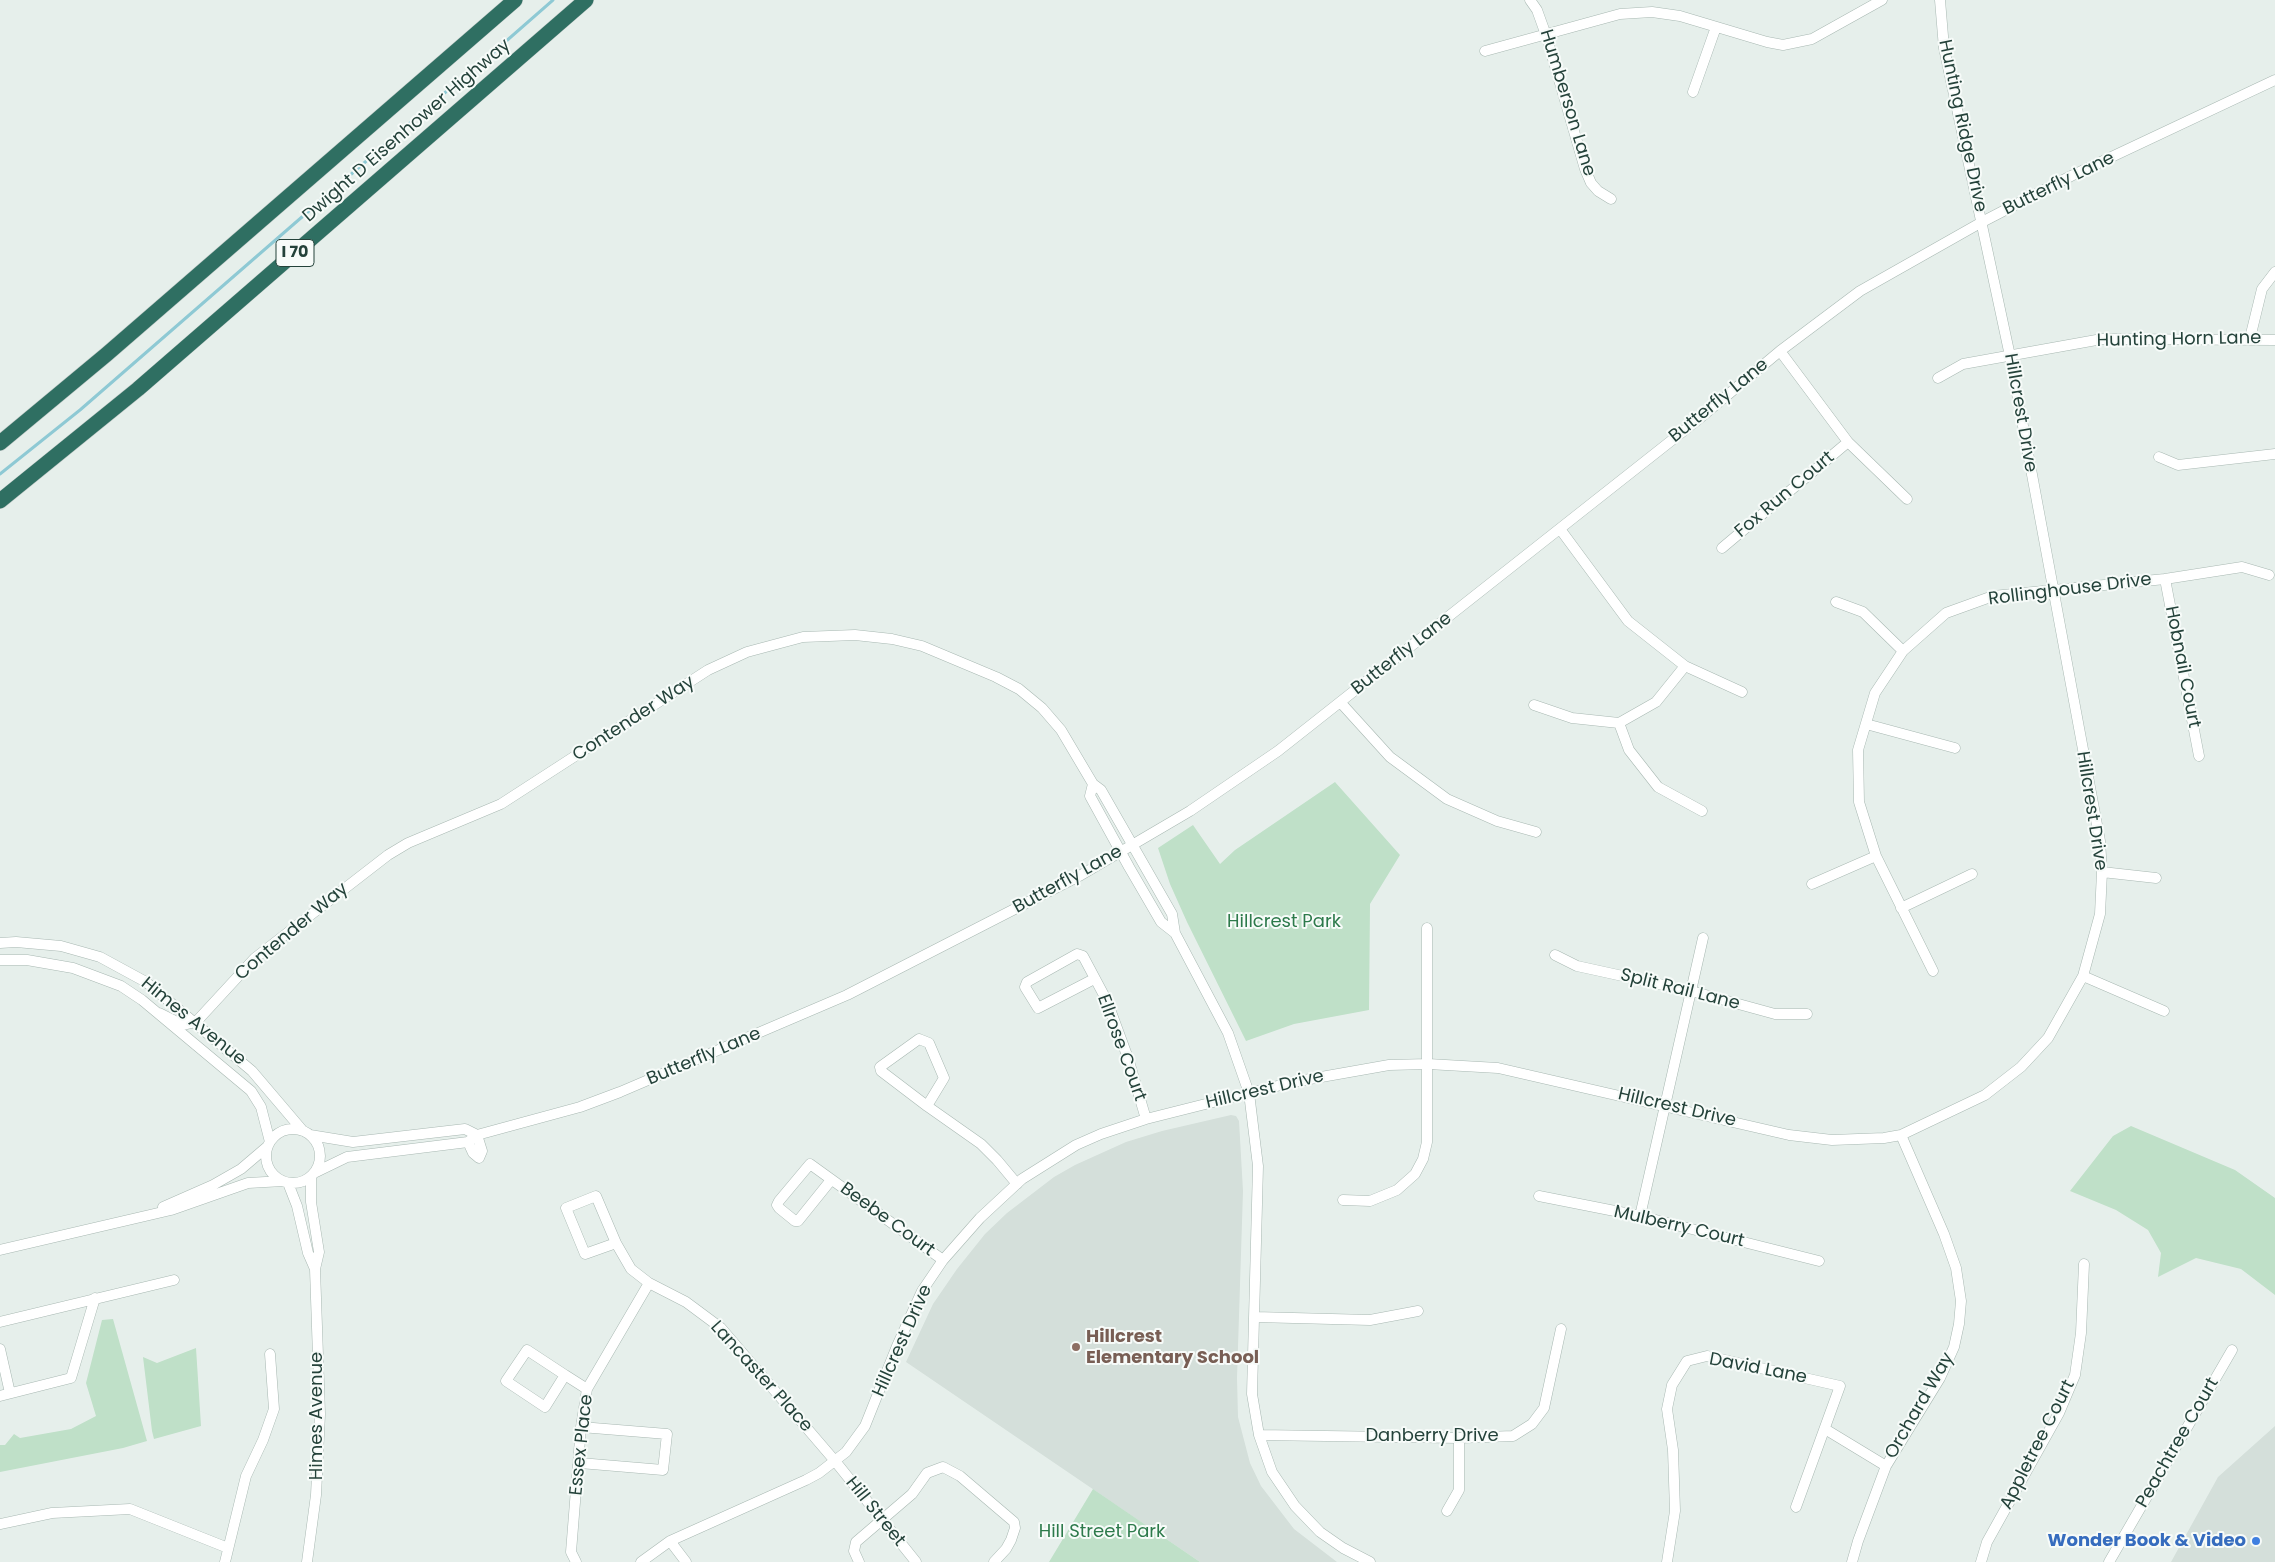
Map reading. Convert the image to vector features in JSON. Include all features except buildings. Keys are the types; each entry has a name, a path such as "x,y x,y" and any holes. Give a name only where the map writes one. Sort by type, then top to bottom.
{"highway":[{"name":"Dwight D Eisenhower Highway","path":"0,443 107,354 515,0"},
{"name":"Dwight D Eisenhower Highway","path":"0,501 138,389 586,0"}],"street":[{"name":"Humberson Lane","path":"1530,0 1537,10 1546,35 1585,169 1591,183 1598,191 1611,199"},
{"path":"1485,52 1620,14 1652,12 1680,16 1783,45 1799,42 1826,32 1882,0"},
{"name":"Hunting Ridge Drive","path":"1940,0 1944,48 1982,222"},
{"path":"1693,92 1716,27"},
{"name":"Butterfly Lane","path":"468,1142 477,1135 580,1107 733,1045 847,995 1054,890 1121,852 1218,793 1278,751 1700,418 1780,351 1860,291 1982,222 2071,176 2275,80"},
{"name":"Hillcrest Drive","path":"641,1562 670,1541 806,1480 846,1452 865,1426 897,1346 922,1291 943,1260 980,1218 1017,1184 1076,1145 1146,1119 1338,1073 1389,1065 1428,1064 1498,1068 1789,1135 1832,1140 1901,1135 1985,1095 2021,1067 2048,1038 2083,976 2100,914 2102,872 2100,841 2010,356 1982,222"},
{"path":"2250,338 2262,290 2275,272"},
{"name":"Hunting Horn Lane","path":"1938,378 1963,364 2102,339 2250,338 2275,340"},
{"path":"1780,351 1848,442 1907,499"},
{"name":"Fox Run Court","path":"1722,548 1848,442"},
{"path":"2159,457 2178,465 2275,454"},
{"path":"1560,529 1628,621 1685,666 1742,692"},
{"name":"Rollinghouse Drive","path":"1933,971 1876,856 1859,802 1858,750 1875,693 1903,652 1946,614 1993,596 2165,579 2242,567 2269,575"},
{"name":"Hobnail Court","path":"2165,579 2200,756"},
{"path":"1836,602 1863,612 1903,652"},
{"name":"Contender Way","path":"196,1022 256,958 388,855 408,843 500,804 708,670 747,652 772,644 820,636 854,635 892,639 922,646 988,673 1019,689 1042,708 1061,730 1093,784 1101,790 1133,844 1172,914 1175,933"},
{"path":"1534,705 1572,718 1620,723 1656,702 1685,666"},
{"path":"1341,703 1390,757 1447,799 1497,821 1536,832"},
{"path":"1620,723 1629,750 1658,787 1702,811"},
{"path":"1866,724 1955,748"},
{"name":"Contender Way","path":"1093,784 1090,796 1160,922 1175,933"},
{"path":"1812,884 1876,856"},
{"path":"2102,872 2156,878"},
{"path":"1901,908 1972,874"},
{"path":"1342,1200 1370,1201 1397,1190 1415,1174 1422,1159 1427,1142 1427,928"},
{"path":"1175,933 1228,1033 1249,1093 1258,1166 1252,1394 1259,1436 1272,1472 1295,1506 1320,1532 1343,1548 1370,1562"},
{"path":"1640,1216 1703,938"},
{"name":"Himes Avenue","path":"0,943 16,942 61,946 100,958 146,982 196,1022 263,1082 284,1111 306,1133"},
{"name":"Ellrose Court","path":"1094,979 1038,1008 1025,987 1027,982 1077,954 1083,956 1107,1001 1128,1058 1146,1119"},
{"name":"Split Rail Lane","path":"1555,955 1577,966 1691,991 1775,1014 1807,1014"},
{"name":"Himes Avenue","path":"0,960 27,960 56,964 99,976 121,986 159,1014 251,1091 261,1107 269,1144"},
{"path":"2083,976 2164,1011"},
{"path":"159,1014 183,1025 196,1022"},
{"path":"927,1106 944,1078 929,1043 919,1039 881,1065 880,1071 927,1106 981,1144 1017,1184"},
{"path":"146,1214 213,1185 241,1170 281,1132 288,1130 306,1133 316,1142 320,1157 312,1174"},
{"name":"Butterfly Lane","path":"306,1133 353,1142 465,1130 477,1135"},
{"path":"0,1250 146,1214 171,1210 248,1183 300,1182 347,1157 468,1142 473,1153 479,1158 482,1152 477,1135"},
{"name":"Orchard Way","path":"1852,1562 1858,1540 1886,1466 1940,1378 1954,1347 1959,1324 1961,1301 1956,1268 1944,1234 1901,1135"},
{"path":"269,1144 267,1163 276,1177 286,1182"},
{"name":"Beebe Court","path":"831,1180 798,1221 795,1221 777,1205 810,1164 943,1260"},
{"name":"Himes Avenue","path":"307,1562 316,1495 319,1423 315,1270 319,1252 311,1202 312,1174"},
{"name":"Himes Avenue","path":"286,1182 297,1206 308,1253 315,1270"},
{"name":"Lancaster Place","path":"616,1243 586,1254 566,1208 596,1196 616,1243 631,1269 650,1283 686,1302 721,1328 835,1461"},
{"name":"Mulberry Court","path":"1539,1196 1640,1216 1819,1261"},
{"name":"Appletree Court","path":"1981,1562 1988,1542 2059,1413 2075,1375 2081,1333 2084,1264"},
{"path":"0,1322 174,1280"},
{"name":"Essex Place","path":"576,1562 571,1552 580,1463 581,1427 587,1389 650,1283"},
{"path":"0,1349 5,1394 71,1378 95,1298"},
{"path":"1255,1317 1370,1320 1418,1311"},
{"name":"Danberry Drive","path":"1259,1436 1459,1438 1512,1436 1532,1424 1544,1408 1561,1329"},
{"path":"565,1375 545,1407 506,1381 527,1350 587,1389"},
{"name":"Peachtree Court","path":"2110,1562 2232,1350"},
{"path":"225,1562 246,1476 263,1440 274,1409 270,1354"},
{"name":"David Lane","path":"1667,1562 1675,1511 1673,1450 1667,1410 1672,1385 1687,1361 1707,1356 1840,1386 1796,1507"},
{"path":"580,1463 663,1470 667,1434 581,1427"},
{"path":"1825,1429 1886,1466"},
{"path":"1447,1511 1458,1490 1459,1438"},
{"name":"Hill Street","path":"835,1461 916,1562"},
{"path":"859,1562 854,1551 856,1542 912,1494 927,1473 943,1467 953,1470 1010,1516 1014,1522 1015,1528 1011,1540 1006,1549 994,1562"},
{"path":"0,1524 52,1513 130,1509 228,1548"},
{"path":"670,1541 686,1562"}],"shaded area":[{"name":"Hillcrest Elementary School","path":"1231,1115 1236,1116 1239,1121 1243,1191 1237,1378 1238,1417 1250,1463 1261,1486 1294,1529 1337,1562 1200,1562 906,1362 933,1304 957,1269 985,1234 1007,1213 1054,1177 1075,1165 1126,1142 1162,1131"},
{"path":"2275,1426 2275,1562 2171,1562 2218,1477"}],"green space":[{"name":"Hillcrest Park","path":"1335,782 1400,855 1370,904 1369,1010 1294,1024 1246,1041 1187,922 1170,884 1158,848 1193,825 1220,864 1235,850"},
{"path":"2131,1126 2235,1170 2275,1198 2275,1295 2241,1269 2196,1258 2158,1277 2161,1253 2148,1230 2116,1210 2070,1191 2113,1136"},
{"path":"113,1319 147,1441 123,1448 0,1472 0,1445 5,1445 14,1434 20,1438 71,1429 96,1416 86,1383 102,1320"},
{"path":"196,1348 201,1426 154,1439 143,1357 157,1363"},
{"name":"Hill Street Park","path":"1093,1489 1200,1562 1049,1562"}],"waterway":[{"path":"480,64 553,0"},
{"path":"0,474 80,410 448,90"}],"place":[{"name":"Hillcrest Elementary School","path":"1076,1347"},
{"name":"Wonder Book & Video","path":"2256,1541"}]}
